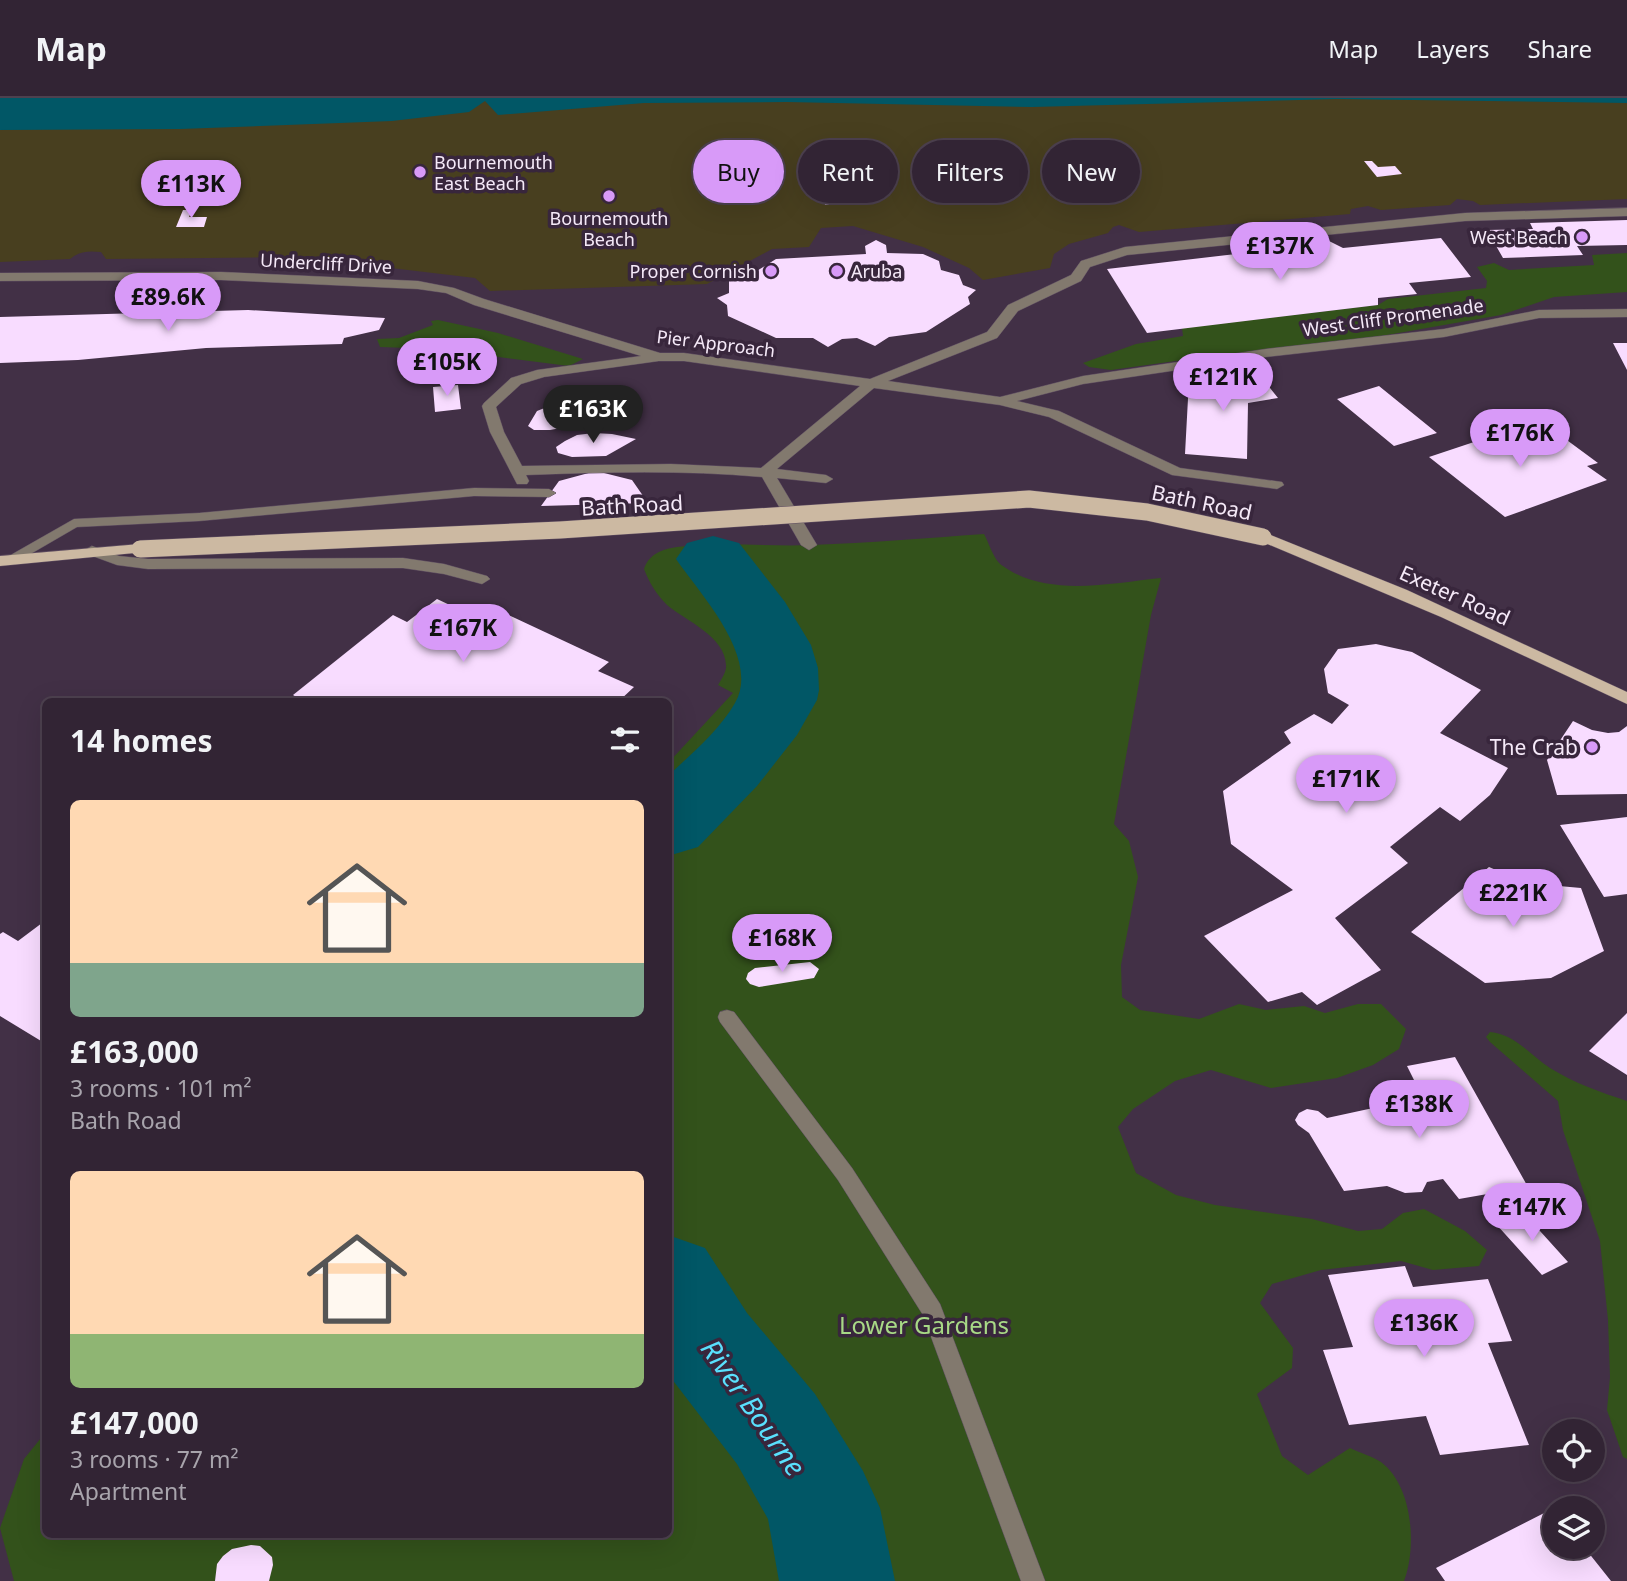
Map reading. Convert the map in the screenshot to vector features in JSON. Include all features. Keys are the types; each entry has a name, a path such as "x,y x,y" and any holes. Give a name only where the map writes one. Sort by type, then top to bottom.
{"main road":[{"name":"Bath Road","path":"5,560 92,551 560,530 1029,499 1083,502 1145,511 1209,522 1263,537"},
{"name":"Exeter Road","path":"1263,537 1431,606 1627,699"}],"street":[{"name":"Pier Approach","path":"766,471 871,383 992,335 1013,308 1076,278 1084,264 1125,251 1465,217 1627,212"},
{"name":"Undercliff Drive","path":"0,277 150,274 292,277 431,286 466,294 479,302"},
{"name":"Pier Approach","path":"479,302 659,358 684,356 871,383"},
{"name":"West Cliff Promenade","path":"1000,401 1083,380 1266,353 1444,333 1539,314 1627,313"},
{"path":"528,493 497,432 489,405 516,381 542,373 659,358"},
{"path":"871,383 1000,401 1054,414 1177,472 1277,485"},
{"path":"516,471 664,466 766,471 826,479"},
{"path":"766,471 810,545"},
{"path":"5,560 75,523 199,517 474,492 549,492"},
{"path":"92,551 117,561 148,564 403,563 444,569 482,579"},
{"path":"727,1017 845,1174 932,1311 1033,1581"}],"green space":[{"path":"1627,253 1627,292 1554,297 1501,315 1347,342 1211,356 1111,370 1089,367 1083,363 1136,344 1183,336 1182,328 1378,305 1388,299 1486,288 1487,281 1477,267 1494,263 1509,270 1594,265 1592,255"},
{"path":"438,320 498,333 583,359 569,366 436,349 380,347 377,339 399,338 433,325 431,321"},
{"name":"Lower Gardens","path":"984,534 1000,564 1020,576 1039,582 1080,586 1161,578 1151,615 1114,824 1129,841 1138,877 1121,965 1122,997 1140,1010 1199,1019 1239,1004 1266,1010 1304,1006 1325,1013 1358,1004 1381,1004 1406,1029 1399,1049 1373,1065 1337,1078 1271,1088 1211,1070 1175,1081 1133,1109 1118,1127 1136,1173 1176,1195 1215,1205 1312,1219 1358,1231 1382,1229 1403,1213 1424,1209 1465,1231 1487,1250 1479,1266 1433,1270 1401,1261 1321,1270 1272,1284 1260,1303 1293,1348 1292,1368 1257,1394 1282,1456 1308,1475 1350,1448 1381,1462 1392,1473 1406,1501 1411,1535 1404,1581 14,1581 0,1528 24,1459 42,1437 42,1538 672,1538 672,759 733,693 718,685 726,667 719,646 712,637 659,597 644,569 657,553 677,547 711,544 833,544"},
{"path":"1490,1032 1515,1041 1550,1068 1568,1078 1627,1101 1627,1459 1623,1457 1607,1410 1610,1377 1608,1320 1600,1241 1563,1130 1558,1101 1490,1042 1486,1037"}],"sand":[{"path":"481,98 1627,98 1627,199 1480,205 1473,201 1457,199 1450,205 1381,210 1368,206 1351,209 1350,214 1139,232 1119,225 1108,233 1069,244 1054,254 1050,268 983,280 969,268 923,247 853,226 821,228 809,247 772,249 707,284 490,291 475,278 299,257 106,259 101,252 92,252 81,253 70,259 0,262 0,117"}],"water":[{"path":"0,98 1627,98 1627,103 1337,99 1032,107 787,102 644,103 498,115 485,101 469,112 392,121 180,129 0,130"}],"building":[{"path":"1364,161 1372,161 1378,167 1395,166 1402,174 1377,177"},
{"path":"183,210 192,210 189,217 207,217 204,227 176,227"},
{"path":"1627,220 1627,245 1577,246 1583,255 1503,258 1487,230 1533,229 1530,223"},
{"path":"1441,238 1471,277 1409,283 1417,294 1378,298 1378,305 1147,333 1107,269 1253,252 1261,244 1327,240 1343,248"},
{"path":"876,240 886,245 887,253 923,254 939,261 941,270 959,275 963,285 976,290 968,297 970,304 926,332 889,337 875,346 857,338 842,339 828,347 813,338 776,338 728,316 727,305 717,298 729,293 729,281 742,280 776,259 866,254 865,246"},
{"path":"248,310 385,318 379,330 344,338 342,344 206,348 78,360 0,363 0,317"},
{"path":"1613,343 1627,343 1627,370"},
{"path":"1255,369 1278,398 1248,403 1247,459 1185,454 1189,380"},
{"path":"458,385 461,409 435,412 433,387"},
{"path":"1379,386 1437,433 1394,446 1337,399"},
{"path":"594,398 580,420 566,427 534,430 528,426 537,411 552,405"},
{"path":"1525,425 1545,440 1560,435 1598,463 1587,466 1607,480 1505,517 1429,457"},
{"path":"594,433 636,439 606,456 572,457 558,453 556,447 565,441 577,435"},
{"path":"596,471 632,480 648,503 541,506 559,481"},
{"path":"437,599 471,615 485,604 609,662 598,671 634,687 622,698 298,698 293,695 393,615 407,622"},
{"path":"1376,644 1412,652 1481,690 1440,733 1508,768 1490,795 1460,821 1440,807 1390,847 1408,863 1335,918 1381,970 1317,1005 1302,992 1268,1002 1204,936 1293,890 1231,844 1223,791 1291,743 1284,732 1314,714 1332,724 1349,705 1328,693 1324,669 1338,649"},
{"name":"The Crab","path":"1573,721 1592,730 1608,733 1619,732 1627,726 1627,794 1557,795 1547,760"},
{"path":"1627,817 1627,894 1604,897 1560,825"},
{"path":"1489,867 1526,883 1581,888 1604,951 1551,978 1485,983 1411,932"},
{"path":"42,923 42,1042 0,1016 0,934 3,932 18,941"},
{"path":"810,962 819,969 814,978 759,987 750,984 746,979 748,973 755,968"},
{"path":"1627,1013 1627,1075 1589,1051"},
{"path":"1455,1057 1528,1187 1459,1199 1443,1179 1427,1182 1422,1192 1405,1193 1387,1186 1344,1191 1309,1133 1295,1120 1299,1113 1307,1109 1318,1111 1327,1118 1410,1100 1405,1090 1418,1088 1407,1066"},
{"path":"1522,1211 1568,1262 1542,1275 1496,1224"},
{"path":"1405,1266 1413,1287 1488,1279 1512,1341 1488,1343 1529,1445 1440,1455 1426,1416 1349,1425 1323,1350 1353,1347 1328,1275"},
{"path":"1542,1514 1542,1559 1594,1559 1611,1581 1445,1581 1436,1568"},
{"path":"260,1546 272,1557 269,1581 215,1581 217,1564 223,1556 232,1549"}],"waterway":[{"name":"River Bourne","path":"672,822 757,732 769,716 780,690 777,658 766,633 713,559"},
{"name":"River Bourne","path":"672,1286 709,1346 776,1429 823,1508 837,1581"}],"place":[{"name":"Bournemouth East Beach","path":"420,172"},
{"name":"Bournemouth Beach","path":"609,196"},
{"name":"West Beach","path":"1582,237"},
{"name":"Proper Cornish","path":"771,271"},
{"name":"Aruba","path":"837,271"},
{"name":"The Crab","path":"1592,747"}]}
